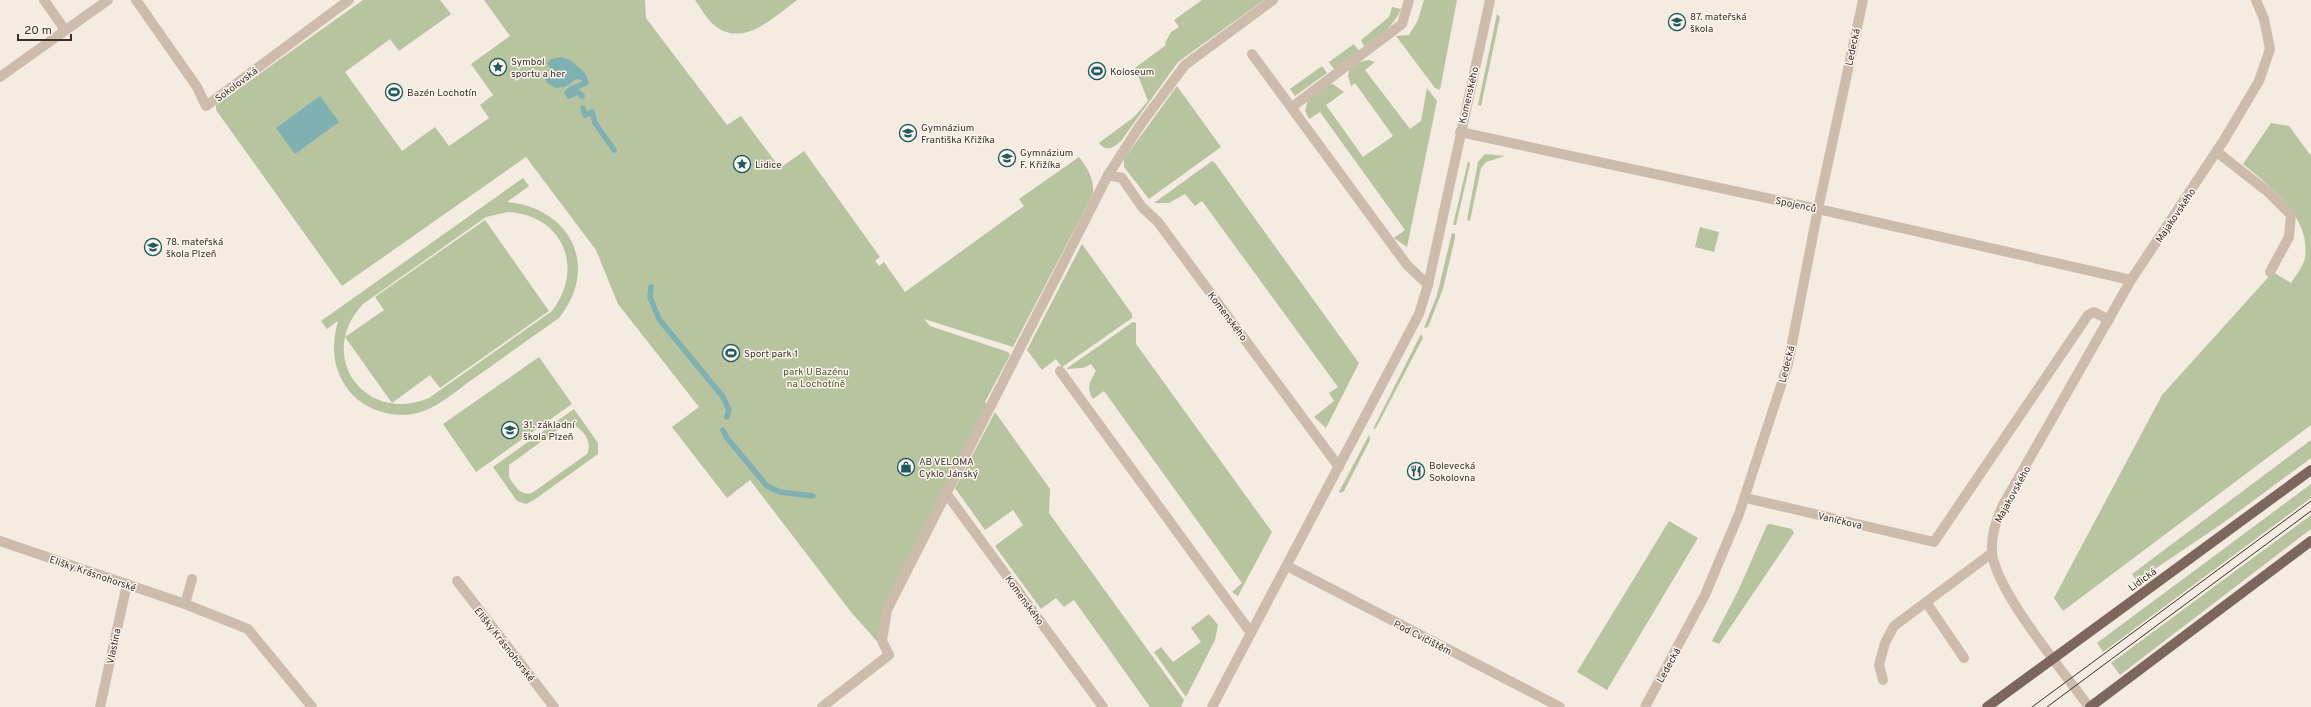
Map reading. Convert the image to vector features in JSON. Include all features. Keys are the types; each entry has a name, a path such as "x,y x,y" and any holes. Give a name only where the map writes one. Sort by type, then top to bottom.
{"main road":[{"name":"Lidická","path":"1987,707 2311,470"},
{"path":"2090,707 2311,541"}],"street":[{"path":"44,0 65,30"},
{"path":"0,77 108,0"},
{"name":"Sokolovská","path":"136,0 197,87 206,106 349,0"},
{"path":"822,707 889,655 882,641 887,610 1108,175 1141,124 1185,65 1274,0"},
{"path":"1292,107 1402,24 1409,0"},
{"name":"Komenského","path":"1212,707 1413,326 1428,285 1460,132 1490,0"},
{"name":"Ledecká","path":"1645,707 1705,595 1746,498 1788,364 1818,209 1863,0"},
{"name":"Majakovského","path":"2090,707 2005,589 1997,574 1992,553 1994,527 2003,505 2131,280 2248,104 2259,81 2270,49 2264,19 2256,0"},
{"path":"1252,54 1407,265 1428,285"},
{"name":"Spojenců","path":"1460,132 1818,209 2131,280"},
{"path":"2216,152 2268,192 2291,215 2289,237 2270,272"},
{"name":"Komenského","path":"1108,175 1122,178 1142,207 1158,222 1339,467"},
{"name":"Vaníčkova","path":"1746,498 1934,542 2088,315 2094,312 2109,320"},
{"path":"1060,371 1251,633"},
{"name":"Komenského","path":"946,493 1103,707"},
{"name":"Elišky Krásnohorské","path":"0,541 185,604 248,629 312,707"},
{"path":"1883,680 1879,665 1885,643 1894,626 1992,553"},
{"name":"Pod Cvičištěm","path":"1287,566 1560,707"},
{"path":"185,604 192,579"},
{"name":"Elišky Krásnohorské","path":"457,581 554,707"},
{"name":"Vlastina","path":"100,707 127,584"},
{"path":"1926,602 1964,658"}],"green space":[{"name":"park U Bazénu na Lochotíně","path":"363,0 440,0 451,14 399,51 390,39 345,72 402,151 435,127 449,146 489,118 480,105 493,95 471,64 510,36 484,0 645,0 646,18 727,125 741,116 780,168 804,151 880,257 875,261 879,266 884,262 905,292 1024,206 1019,199 1079,157 1090,174 1093,194 1013,347 924,319 930,326 1008,352 1010,355 985,402 989,408 883,628 889,655 851,612 750,480 727,498 672,427 699,407 618,304 596,250 526,157 342,286 216,110 216,105"},
{"path":"695,0 797,0 758,28 736,34 725,32 714,25"},
{"path":"1202,0 1264,0 1178,62 1121,141 1110,148 1105,148 1102,146 1099,143 1134,117 1148,101 1135,68 1166,45 1165,43 1171,32 1179,27 1174,20"},
{"path":"1424,0 1457,0 1440,90 1435,88 1396,36 1409,35 1418,20"},
{"path":"1392,7 1401,9 1395,21 1386,30 1364,46 1361,40 1389,17"},
{"path":"1497,14 1500,17 1481,106 1478,105"},
{"path":"1354,44 1359,51 1334,69 1329,62"},
{"path":"1369,60 1375,62 1365,70 1410,129 1421,121 1427,88 1437,101 1407,247 1394,238 1405,230 1320,112 1309,119 1305,111 1308,100 1328,85 1333,84 1344,92 1326,105 1363,157 1393,136 1355,83 1351,86 1348,76 1349,70 1358,63"},
{"path":"1322,66 1327,73 1295,96 1290,89"},
{"path":"1177,86 1221,147 1149,199 1124,167 1124,159"},
{"path":"2271,123 2289,126 2311,156 2311,425 2063,611 2054,598 2162,395 2273,272 2291,283 2303,265 2305,258 2305,243 2302,229 2295,216 2265,182 2243,164"},
{"path":"1485,154 1505,156 1486,162 1481,168 1470,221 1467,220 1478,162"},
{"path":"1212,161 1215,163 1359,363 1326,428 1314,417 1334,401 1329,393 1338,387 1202,201 1195,206 1185,194 1169,203 1154,203"},
{"path":"1468,161 1470,164 1456,225 1453,225"},
{"path":"523,178 529,186 507,202 529,207 548,215 562,228 572,243 577,260 577,279 571,299 559,318 453,394 421,412 402,415 382,412 373,409 357,399 344,384 336,366 334,340 338,321 327,329 321,321","holes":["508,212 527,215 543,223 555,233 563,246 567,262 567,278 562,295 552,311 429,398 406,404 385,402 367,394 354,380 346,363 344,344 349,324 363,304 486,217"]},
{"path":"485,220 549,311 440,388 430,375 392,403 345,337 384,310 375,297"},
{"path":"1700,227 1719,232 1714,252 1695,247"},
{"path":"1452,233 1455,234 1455,238 1443,289 1428,327 1424,328 1437,295"},
{"path":"1082,244 1132,314 1132,318 1062,367 1056,359 1042,370 1027,350"},
{"path":"1133,322 1136,323 1136,344 1272,532 1238,596 1232,592 1242,583 1104,391 1093,399 1089,388 1096,371 1091,364 1083,368 1066,369"},
{"path":"1421,334 1423,338 1376,428 1373,429"},
{"path":"539,357 572,404 476,472 443,424"},
{"path":"574,409 598,443 598,454 534,500 526,504 517,501 493,467","holes":["571,424 583,432 588,440 589,449 587,454 532,493 528,494 518,490 509,477 509,465 564,425"]},
{"path":"995,412 1050,489 1049,513 1184,700 1181,707 1150,707 1074,600 1064,607 1056,598 1041,609 995,546 1023,525 1013,510 985,530 955,488"},
{"path":"1369,435 1370,440 1344,491 1340,493 1339,492"},
{"path":"2311,440 2311,458 2223,523 2137,581 2132,574"},
{"path":"2311,484 2311,498 2103,652 2097,643"},
{"path":"2311,515 2311,529 2120,675 2111,663"},
{"path":"1669,521 1698,538 1607,690 1577,672"},
{"path":"1770,524 1792,529 1794,533 1719,644 1712,641 1739,589 1767,525"},
{"path":"1209,614 1218,625 1215,640 1186,697 1154,652 1161,647 1173,662 1201,642 1191,628"}],"water":[{"path":"561,57 570,60 585,73 581,80 576,79 565,87 556,88 547,83 545,79 553,72 547,63 551,59"},
{"path":"320,96 339,122 295,154 276,128"}],"waterway":[{"path":"576,75 584,77 586,83 571,89 567,93 569,96 578,92 582,96"},
{"path":"583,108 585,115 592,112 595,123 614,150"},
{"path":"651,287 650,297 659,319 723,397 729,410 727,417"},
{"path":"723,430 727,438 767,486 780,492 813,496"}],"tram line":[{"path":"2032,707 2311,501"},
{"path":"2047,707 2311,511"}],"place":[{"name":"87. mateřská škola","path":"1677,22"},
{"name":"Symbol sportu a her","path":"498,67"},
{"name":"Koloseum","path":"1097,71"},
{"name":"Bazén Lochotín","path":"394,92"},
{"name":"Gymnázium Františka Křižíka","path":"908,133"},
{"name":"Gymnázium F. Křižíka","path":"1007,158"},
{"name":"Lidice","path":"742,164"},
{"name":"78. mateřská škola Plzeň","path":"153,247"},
{"name":"Sport park 1","path":"731,353"},
{"name":"31. základní škola Plzeň","path":"510,430"},
{"name":"AB VELOMA Cyklo Jánský","path":"906,467"},
{"name":"Bolevecká Sokolovna","path":"1416,471"}]}
